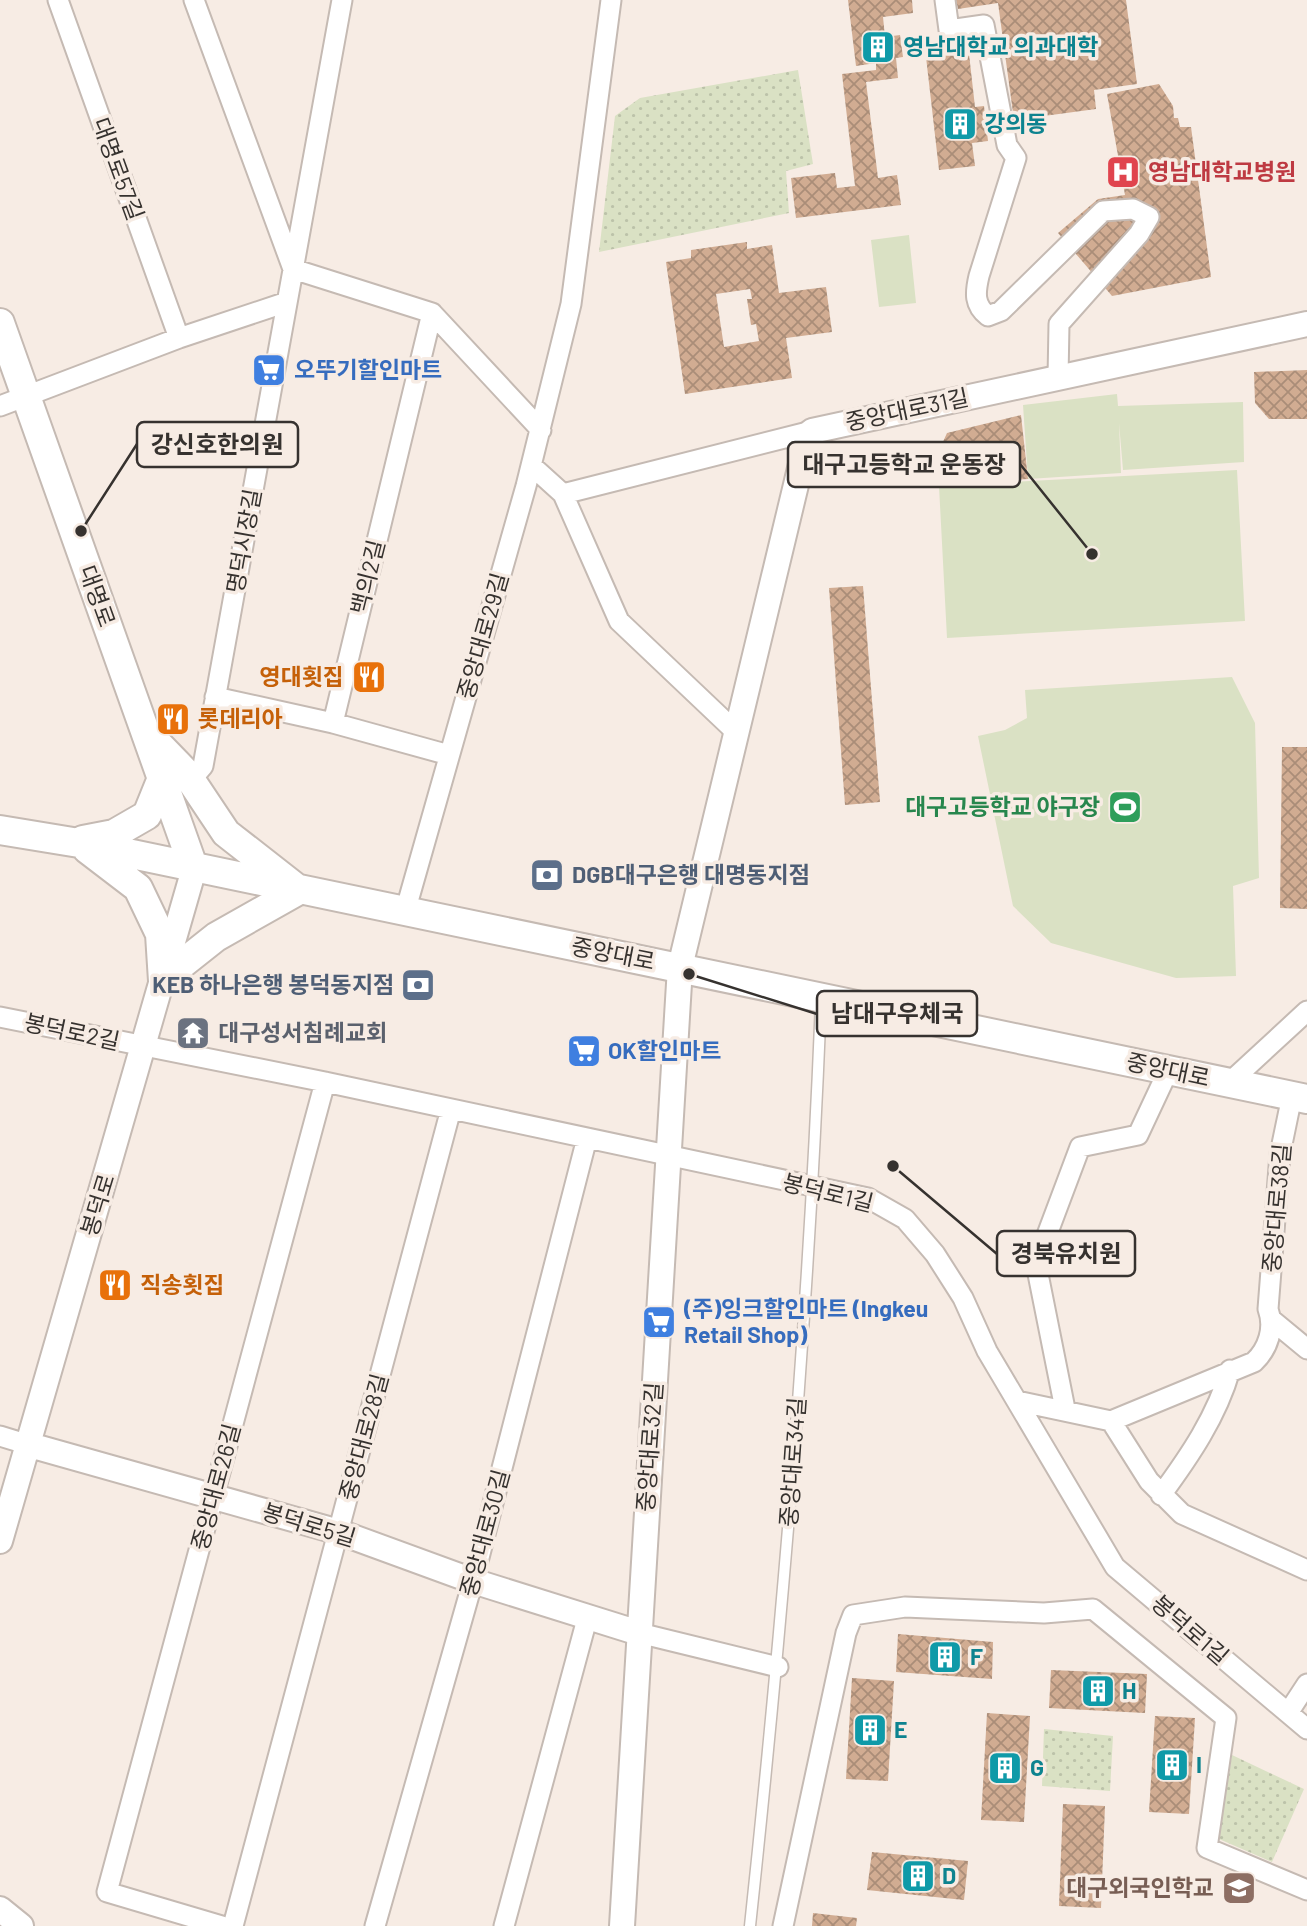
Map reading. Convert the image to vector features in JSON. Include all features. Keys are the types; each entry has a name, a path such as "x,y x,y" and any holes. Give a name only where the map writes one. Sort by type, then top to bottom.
{"main road":[{"name":"대명로","path":"0,323 13,401 146,733 194,869"},
{"path":"146,733 191,780 226,833 299,890 216,937 163,980"},
{"path":"77,842 114,834 147,814 162,778"},
{"name":"중앙대로","path":"0,830 77,842 194,869 821,996 1299,1097"},
{"path":"77,842 138,888 160,934 163,980"}],"street":[{"name":"대명로57길","path":"58,0 179,338"},
{"path":"194,0 293,269 432,313 541,430"},
{"name":"명덕시장길","path":"191,780 203,766 342,0"},
{"name":"중앙대로29길","path":"405,912 532,466 571,304 611,0"},
{"path":"945,0 949,30 984,25 1007,145 1016,158 979,276 975,295 980,310 988,316 1001,311 1103,211 1133,209 1149,217 1139,234 1059,324 1058,378"},
{"path":"13,401 179,338 287,302"},
{"name":"백의2길","path":"332,723 432,313"},
{"name":"중앙대로31길","path":"812,430 1307,324"},
{"path":"563,494 812,430"},
{"path":"680,967 808,435 812,430"},
{"path":"532,466 563,494 619,621 736,733"},
{"path":"215,697 332,723 449,755"},
{"name":"봉덕로","path":"0,1541 194,869"},
{"name":"중앙대로32길","path":"622,1926 680,967"},
{"path":"1229,1083 1307,1011"},
{"name":"봉덕로2길","path":"0,1017 144,1047"},
{"name":"봉덕로1길","path":"144,1047 325,1082 668,1158 868,1198 905,1219 934,1254 963,1298 987,1351 1115,1567 1307,1729"},
{"path":"1065,1409 1036,1264 1080,1147 1138,1135 1168,1071"},
{"name":"중앙대로26길","path":"222,1926 107,1892 325,1082"},
{"name":"중앙대로38길","path":"1111,1421 1254,1362 1265,1352 1272,1320 1268,1309 1280,1154 1299,1097"},
{"name":"중앙대로28길","path":"233,1926 452,1110"},
{"name":"중앙대로30길","path":"375,1926 473,1581 587,1138"},
{"path":"1272,1320 1307,1349"},
{"path":"1161,1495 1199,1438 1224,1393 1230,1370"},
{"path":"1017,1401 1065,1409 1111,1421 1129,1453 1161,1495 1182,1514 1307,1570"},
{"path":"0,1436 26,1444"},
{"name":"봉덕로5길","path":"26,1444 339,1532 587,1619 778,1667"},
{"path":"783,1926 846,1633 853,1615 905,1607 1044,1613 1093,1609 1226,1718 1207,1848 1307,1890"},
{"path":"504,1926 587,1619"},
{"path":"1288,1713 1307,1684"},
{"path":"0,1909 20,1926"}],"lane":[{"name":"중앙대로34길","path":"750,1926 778,1667 814,1187 821,996"}],"green space":[{"path":"798,70 813,164 786,171 789,213 599,252 615,116 640,98"},
{"path":"909,235 916,303 879,307 871,240"},
{"path":"1117,394 1118,406 1243,402 1244,462 1123,470 1119,423 1121,473 1028,479 1023,405"},
{"path":"1237,470 1245,621 947,638 939,486"},
{"name":"대구고등학교 야구장","path":"1232,677 1255,723 1259,878 1233,886 1236,976 1176,978 1051,943 1013,906 978,736 1005,730 1027,718 1025,690"},
{"path":"1044,1729 1113,1736 1110,1791 1042,1786"},
{"path":"1232,1755 1304,1789 1272,1862 1219,1839"}],"building":[{"path":"848,0 912,0 913,13 883,17 885,37 900,35 903,57 896,58 898,78 866,82 878,178 897,175 901,205 796,218 791,178 835,173 837,188 855,186 842,74 876,70 876,63 856,66"},
{"path":"956,0 1126,0 1137,84 1094,90 1096,109 1014,120 998,3 958,9"},
{"name":"강의동","path":"968,45 975,107 984,106 988,141 972,143 975,166 939,170 926,57 942,55 941,48"},
{"path":"1159,84 1173,106 1174,118 1178,118 1180,127 1191,127 1211,277 1112,296 1058,233 1098,199 1125,195 1107,94"},
{"path":"747,242 747,249 772,245 779,293 826,287 832,332 786,338 792,378 685,394 666,262 691,258 691,250","holes":["750,289 752,299 747,299 751,325 756,324 759,341 724,347 716,294"]},
{"path":"1307,370 1307,419 1269,419 1255,403 1254,372"},
{"path":"1021,415 1028,479 941,485 942,444 947,433"},
{"path":"863,586 880,802 845,805 829,588"},
{"path":"1282,747 1307,747 1307,909 1280,908"},
{"name":"F","path":"898,1634 993,1642 992,1679 896,1672"},
{"name":"H","path":"1051,1670 1147,1674 1145,1713 1049,1708"},
{"name":"E","path":"852,1678 894,1681 888,1781 846,1779"},
{"name":"G","path":"987,1713 1030,1716 1024,1822 981,1820"},
{"name":"I","path":"1155,1716 1195,1718 1189,1814 1149,1812"},
{"path":"1063,1804 1105,1806 1101,1908 1059,1906"},
{"name":"D","path":"872,1852 968,1861 964,1900 867,1890"},
{"path":"813,1913 857,1918 856,1926 812,1926"}],"place":[{"name":"영남대학교 의과대학","path":"878,47"},
{"name":"강의동","path":"960,124"},
{"name":"영남대학교병원","path":"1123,172"},
{"name":"오뚜기할인마트","path":"269,370"},
{"name":"강신호한의원","path":"81,531"},
{"name":"대구고등학교 운동장","path":"1092,554"},
{"name":"영대횟집","path":"369,677"},
{"name":"롯데리아","path":"173,719"},
{"name":"대구고등학교 야구장","path":"1125,807"},
{"name":"DGB대구은행 대명동지점","path":"547,875"},
{"name":"남대구우체국","path":"689,974"},
{"name":"KEB 하나은행 봉덕동지점","path":"418,985"},
{"name":"대구성서침례교회","path":"193,1033"},
{"name":"OK할인마트","path":"584,1051"},
{"name":"경북유치원","path":"893,1166"},
{"name":"직송횟집","path":"115,1285"},
{"name":"(주)잉크할인마트 (Ingkeu Retail Shop)","path":"659,1322"},
{"name":"F","path":"945,1657"},
{"name":"H","path":"1098,1691"},
{"name":"E","path":"870,1730"},
{"name":"I","path":"1172,1765"},
{"name":"G","path":"1005,1768"},
{"name":"D","path":"918,1876"},
{"name":"대구외국인학교","path":"1239,1888"}]}
